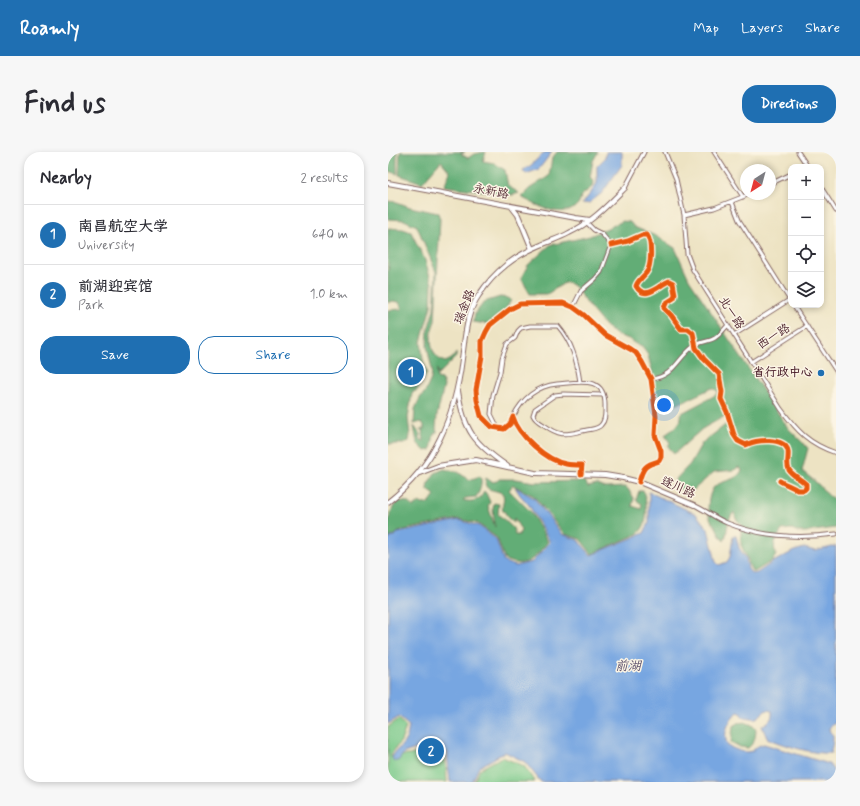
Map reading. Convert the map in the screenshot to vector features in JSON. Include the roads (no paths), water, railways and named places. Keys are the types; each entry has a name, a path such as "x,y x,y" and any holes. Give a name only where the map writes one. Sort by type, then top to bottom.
{"street":[{"name":"瑞金路","path":"388,502 404,489 417,474 442,437 450,417 458,388 466,325 477,297 492,277 509,262 532,249 569,233 588,221 607,206 625,188 644,152"},
{"name":"北一路","path":"665,152 676,179 684,215 688,254 692,270 795,428 810,441 836,453"},
{"path":"714,152 740,192"},
{"path":"798,152 805,164"},
{"path":"776,181 788,175"},
{"name":"永新路","path":"388,183 588,221"},
{"path":"824,192 836,211"},
{"path":"684,215 714,208 740,198"},
{"path":"732,202 739,220 788,298"},
{"path":"511,206 518,215 532,249"},
{"path":"588,221 594,230 602,234 611,245"},
{"path":"611,245 628,241 642,235 647,235 649,238 651,254 649,268 636,286 642,292 647,293 652,292 663,283 672,281 674,286 674,298 666,303 664,308 681,329 688,329 693,332 696,348 704,360 719,374 722,392 721,399 727,412 734,435 738,441 746,445 751,442 766,440 784,446 788,451 788,468 806,484 806,488 804,490 798,490 780,481"},
{"path":"573,307 581,290 595,279 600,272 611,245"},
{"path":"734,335 788,302"},
{"path":"603,395 555,395 535,409 533,415 535,419 553,432 560,434 598,428 604,419 605,401 603,395 597,385 580,382 546,385 538,389 521,404 510,424 504,429 492,427 481,416 476,390 482,356 482,341 486,332 495,321 510,309 520,304 562,303 573,307 584,315 605,335 636,353 651,379 656,416 655,435 661,451 659,461 644,468 639,482"},
{"path":"795,308 836,371"},
{"path":"651,379 657,378 673,370 686,352 696,344 715,338 728,325"},
{"path":"499,429 491,414 493,395 507,344 515,338 518,330 521,328 530,326 558,326 570,343 578,368 580,382"},
{"name":"西一路","path":"751,362 807,326"},
{"name":"遂川路","path":"458,388 462,412 469,431 491,455 508,467"},
{"path":"513,417 515,425 534,445 556,460 565,464 582,465 581,474"},
{"name":"遂川路","path":"417,474 438,466 476,460 535,473 611,476 639,482 694,505 727,523 763,534 801,537 836,534"}],"water":[{"path":"545,152 552,152 539,169 526,174 523,170 530,166"},
{"path":"606,152 622,152 622,165 602,193 589,203 582,204 597,183 597,166 605,158"},
{"name":"前湖","path":"515,487 534,498 562,534 578,540 591,555 644,533 649,523 649,492 696,514 708,529 716,562 719,565 727,562 730,557 733,536 736,536 739,548 746,558 748,569 752,574 757,573 773,562 794,551 804,548 815,551 836,546 836,722 829,728 833,735 832,753 808,751 767,738 762,726 772,717 772,711 767,710 756,718 742,717 741,713 738,712 731,720 727,728 726,741 728,746 740,751 749,752 764,744 829,764 836,774 836,782 541,782 525,762 505,752 479,767 472,782 450,782 447,752 433,743 404,753 398,761 394,761 392,758 393,755 406,739 409,726 399,717 388,724 388,540 398,533 459,520 479,526 496,539 504,562 516,566 532,562 550,542 529,505"}],"place":[{"name":"南昌航空大学","path":"411,372"},
{"name":"省行政中心","path":"821,373"},
{"name":"前湖迎宾馆","path":"431,751"}]}
